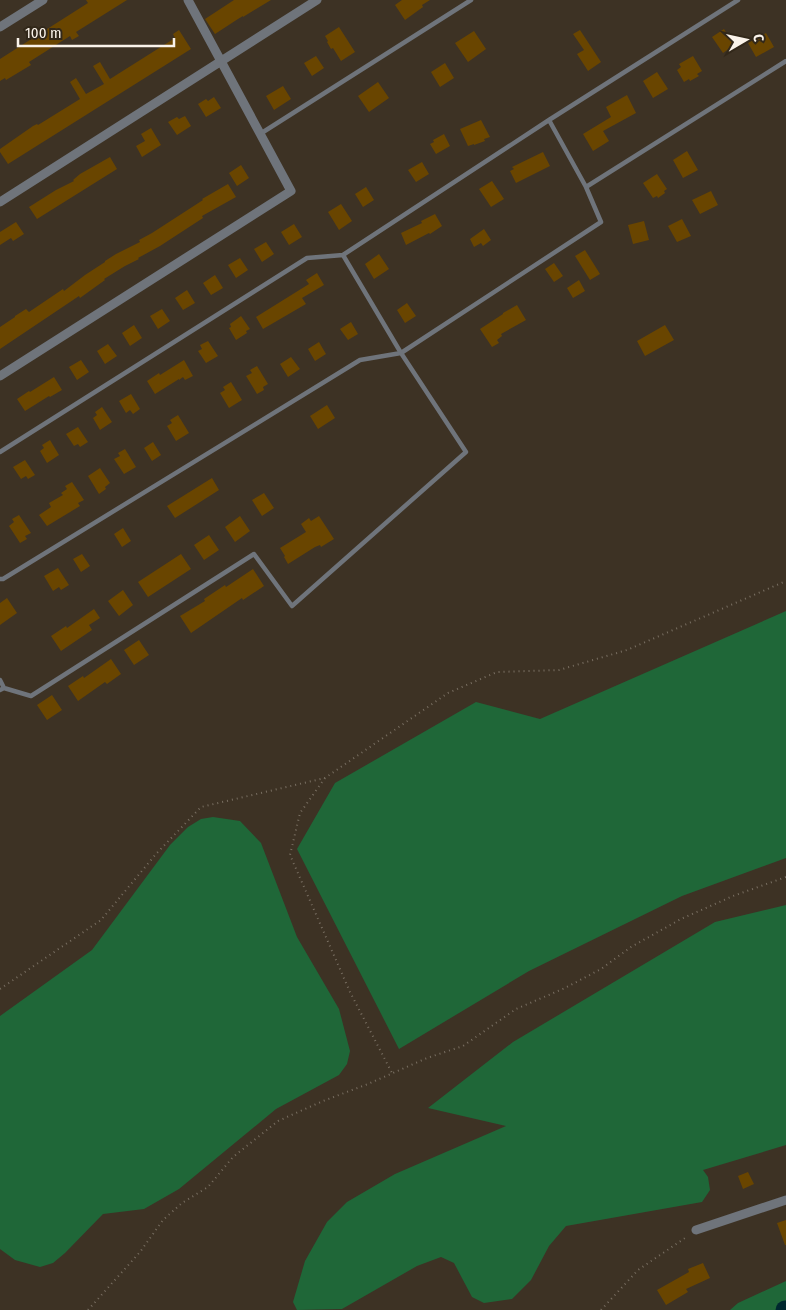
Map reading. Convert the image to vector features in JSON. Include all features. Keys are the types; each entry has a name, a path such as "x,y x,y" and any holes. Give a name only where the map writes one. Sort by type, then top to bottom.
{"street":[{"path":"0,27 43,0"},
{"path":"0,376 291,191 188,0"},
{"path":"0,202 317,0"},
{"path":"696,1230 786,1200"}],"lane":[{"path":"260,134 471,0"},
{"path":"0,452 307,258 342,254 738,0"},
{"path":"586,187 786,61"},
{"path":"0,579 3,580 360,360 401,353 601,222 586,187 550,120"},
{"path":"0,680 2,689 31,696 254,554 292,606 466,452 401,353 342,254"}],"path":[{"path":"392,1073 350,992 290,855 300,813 325,778 448,693 497,672 559,670 627,650 786,581"},
{"path":"0,989 101,920 156,854 201,807 325,778"},
{"path":"88,1310 140,1252 163,1220 182,1203 208,1187 233,1157 278,1121 427,1058 463,1046 516,1009 565,988 602,969 631,947 681,919 733,896 786,877"},
{"path":"601,1310 638,1270 696,1230"}],"green space":[{"path":"786,611 786,858 682,896 529,971 399,1049 297,849 335,783 476,702 540,719"},
{"path":"213,817 240,821 261,843 297,937 339,1009 350,1051 347,1064 339,1075 276,1109 179,1189 144,1209 103,1214 53,1263 40,1267 15,1260 0,1249 0,1016 92,950 170,845 188,827 201,819"},
{"path":"786,905 786,1145 703,1170 708,1177 710,1190 702,1202 566,1226 549,1246 531,1280 512,1299 484,1303 472,1297 454,1263 441,1257 417,1266 342,1309 297,1310 293,1302 305,1261 327,1222 347,1202 395,1174 506,1126 428,1108 513,1042 715,922"},
{"path":"786,1281 786,1310 730,1310 738,1303"}],"building":[{"path":"86,0 127,0 76,32 79,36 72,40 70,36 29,62 31,65 6,80 5,78 0,81 0,59 88,3"},
{"path":"234,0 271,0 215,34 205,19"},
{"path":"402,0 430,0 405,20 395,5"},
{"path":"339,27 355,52 341,61 333,48 331,49 325,36"},
{"path":"724,29 734,45 723,53 712,37"},
{"path":"179,30 191,49 8,164 0,149 33,126 38,125 80,99 70,82 76,78 86,94 104,84 93,66 100,62 110,79 175,38 173,34"},
{"path":"580,30 601,62 588,71 577,54 584,50 573,34"},
{"path":"474,31 486,49 468,62 455,43"},
{"path":"766,33 774,47 756,57 748,43"},
{"path":"316,56 324,68 312,76 304,63"},
{"path":"693,56 702,71 697,74 699,76 684,82 677,70 681,67 679,64"},
{"path":"445,63 454,78 440,87 431,72"},
{"path":"657,72 668,89 653,98 643,81"},
{"path":"378,82 389,98 369,112 358,96"},
{"path":"283,86 291,99 274,110 266,96"},
{"path":"627,95 636,113 603,131 609,141 593,151 583,134 611,117 606,107"},
{"path":"214,97 221,108 206,117 198,104"},
{"path":"185,116 191,126 177,135 168,122 177,117 179,119"},
{"path":"481,120 490,137 484,139 485,141 468,146 460,129"},
{"path":"151,128 161,145 142,157 136,146 145,141 141,134"},
{"path":"444,134 450,146 436,154 430,144 434,142 433,140"},
{"path":"687,151 698,170 683,178 673,160"},
{"path":"543,152 550,166 516,183 510,171 514,169 512,167"},
{"path":"110,157 117,169 37,219 29,207 74,181 80,174"},
{"path":"422,162 429,174 416,182 408,170"},
{"path":"241,165 249,178 237,186 229,173"},
{"path":"657,174 667,189 658,198 657,196 653,198 643,183"},
{"path":"492,181 504,199 491,207 479,189"},
{"path":"228,184 236,197 202,216 203,218 160,246 104,279 80,298 79,296 0,349 0,327 15,316 26,309 29,312 63,289 64,291 105,261 140,242 139,240"},
{"path":"366,187 374,200 363,207 355,194"},
{"path":"711,191 718,205 700,214 692,200"},
{"path":"341,204 352,221 339,230 328,212"},
{"path":"435,214 442,226 406,245 401,233 422,223 421,221"},
{"path":"682,219 691,236 677,242 668,226"},
{"path":"644,221 649,240 633,244 628,225"},
{"path":"16,222 24,234 13,241 11,238 0,245 0,232"},
{"path":"294,224 302,237 289,245 281,232"},
{"path":"484,229 491,240 483,246 481,243 474,247 470,239"},
{"path":"266,242 274,254 262,262 254,249"},
{"path":"585,250 600,274 590,280 575,256"},
{"path":"379,254 389,269 374,279 365,264"},
{"path":"240,258 248,270 236,278 228,265"},
{"path":"554,263 563,276 554,282 545,269"},
{"path":"317,273 324,285 302,298 306,304 263,329 256,317 309,284 306,280"},
{"path":"215,275 223,288 211,295 203,283"},
{"path":"579,280 585,291 573,298 567,288"},
{"path":"187,290 195,303 183,310 175,298"},
{"path":"407,303 416,316 405,323 397,310"},
{"path":"517,305 526,320 501,334 502,336 497,340 499,343 492,347 480,329"},
{"path":"162,309 170,321 158,329 150,316"},
{"path":"241,316 250,329 236,340 229,328 231,327 230,324"},
{"path":"351,322 358,334 348,340 340,329"},
{"path":"134,325 142,338 130,346 122,333"},
{"path":"665,325 674,340 645,356 637,341"},
{"path":"208,341 218,356 206,363 198,351 202,349 200,345"},
{"path":"319,342 326,354 315,361 308,349"},
{"path":"108,344 117,356 105,364 97,351"},
{"path":"291,357 300,369 288,377 280,364"},
{"path":"81,360 89,372 77,380 69,367"},
{"path":"184,360 193,376 185,380 183,377 155,394 147,381"},
{"path":"257,366 268,384 263,387 264,390 257,394 246,376 252,373 250,370"},
{"path":"54,377 62,390 25,411 17,399"},
{"path":"231,382 242,400 229,408 220,393 225,390 223,387"},
{"path":"131,394 140,409 133,414 130,410 126,413 119,401"},
{"path":"327,405 335,418 318,429 310,416"},
{"path":"102,407 112,422 100,430 93,418 97,415 95,412"},
{"path":"178,415 189,433 176,441 167,426 172,423 170,420"},
{"path":"78,427 88,442 80,447 78,444 74,446 66,434"},
{"path":"50,440 59,455 47,463 40,451 44,448 42,445"},
{"path":"153,442 161,455 152,461 144,448"},
{"path":"125,449 136,467 124,474 114,459 120,456 118,453"},
{"path":"25,460 35,475 28,479 26,476 21,479 13,467"},
{"path":"100,468 110,483 99,494 88,476"},
{"path":"212,478 219,490 175,518 167,506"},
{"path":"72,482 84,500 78,503 80,506 47,526 39,515 51,507 49,503 63,495 61,493 67,489 65,486"},
{"path":"264,493 274,508 262,516 252,500"},
{"path":"19,515 31,533 25,536 27,539 20,543 9,526 14,522 12,519"},
{"path":"240,516 250,531 235,542 225,527"},
{"path":"319,516 334,539 321,547 320,545 315,547 288,564 280,548 306,532 301,524 309,518 311,521"},
{"path":"123,528 131,541 122,547 114,534"},
{"path":"209,535 219,550 204,560 194,545"},
{"path":"82,554 90,566 81,572 73,559"},
{"path":"181,554 191,569 148,597 138,582"},
{"path":"58,568 69,585 61,590 59,587 53,591 44,576"},
{"path":"253,569 264,586 243,600 242,598 191,633 180,616 205,601 204,599 225,585 226,587"},
{"path":"123,590 133,605 119,616 108,601"},
{"path":"7,598 17,613 0,625 0,603"},
{"path":"94,609 100,618 89,625 92,630 61,651 51,636 66,626 67,628"},
{"path":"139,640 149,655 134,665 124,650"},
{"path":"111,659 121,674 107,684 105,682 78,701 68,686 83,676 84,678"},
{"path":"52,695 62,710 47,720 37,705"},
{"path":"748,1172 754,1184 743,1189 738,1176"},
{"path":"786,1220 786,1245 785,1245 777,1223"},
{"path":"703,1263 710,1278 686,1289 688,1292 666,1305 657,1290 689,1272 688,1269"}]}
